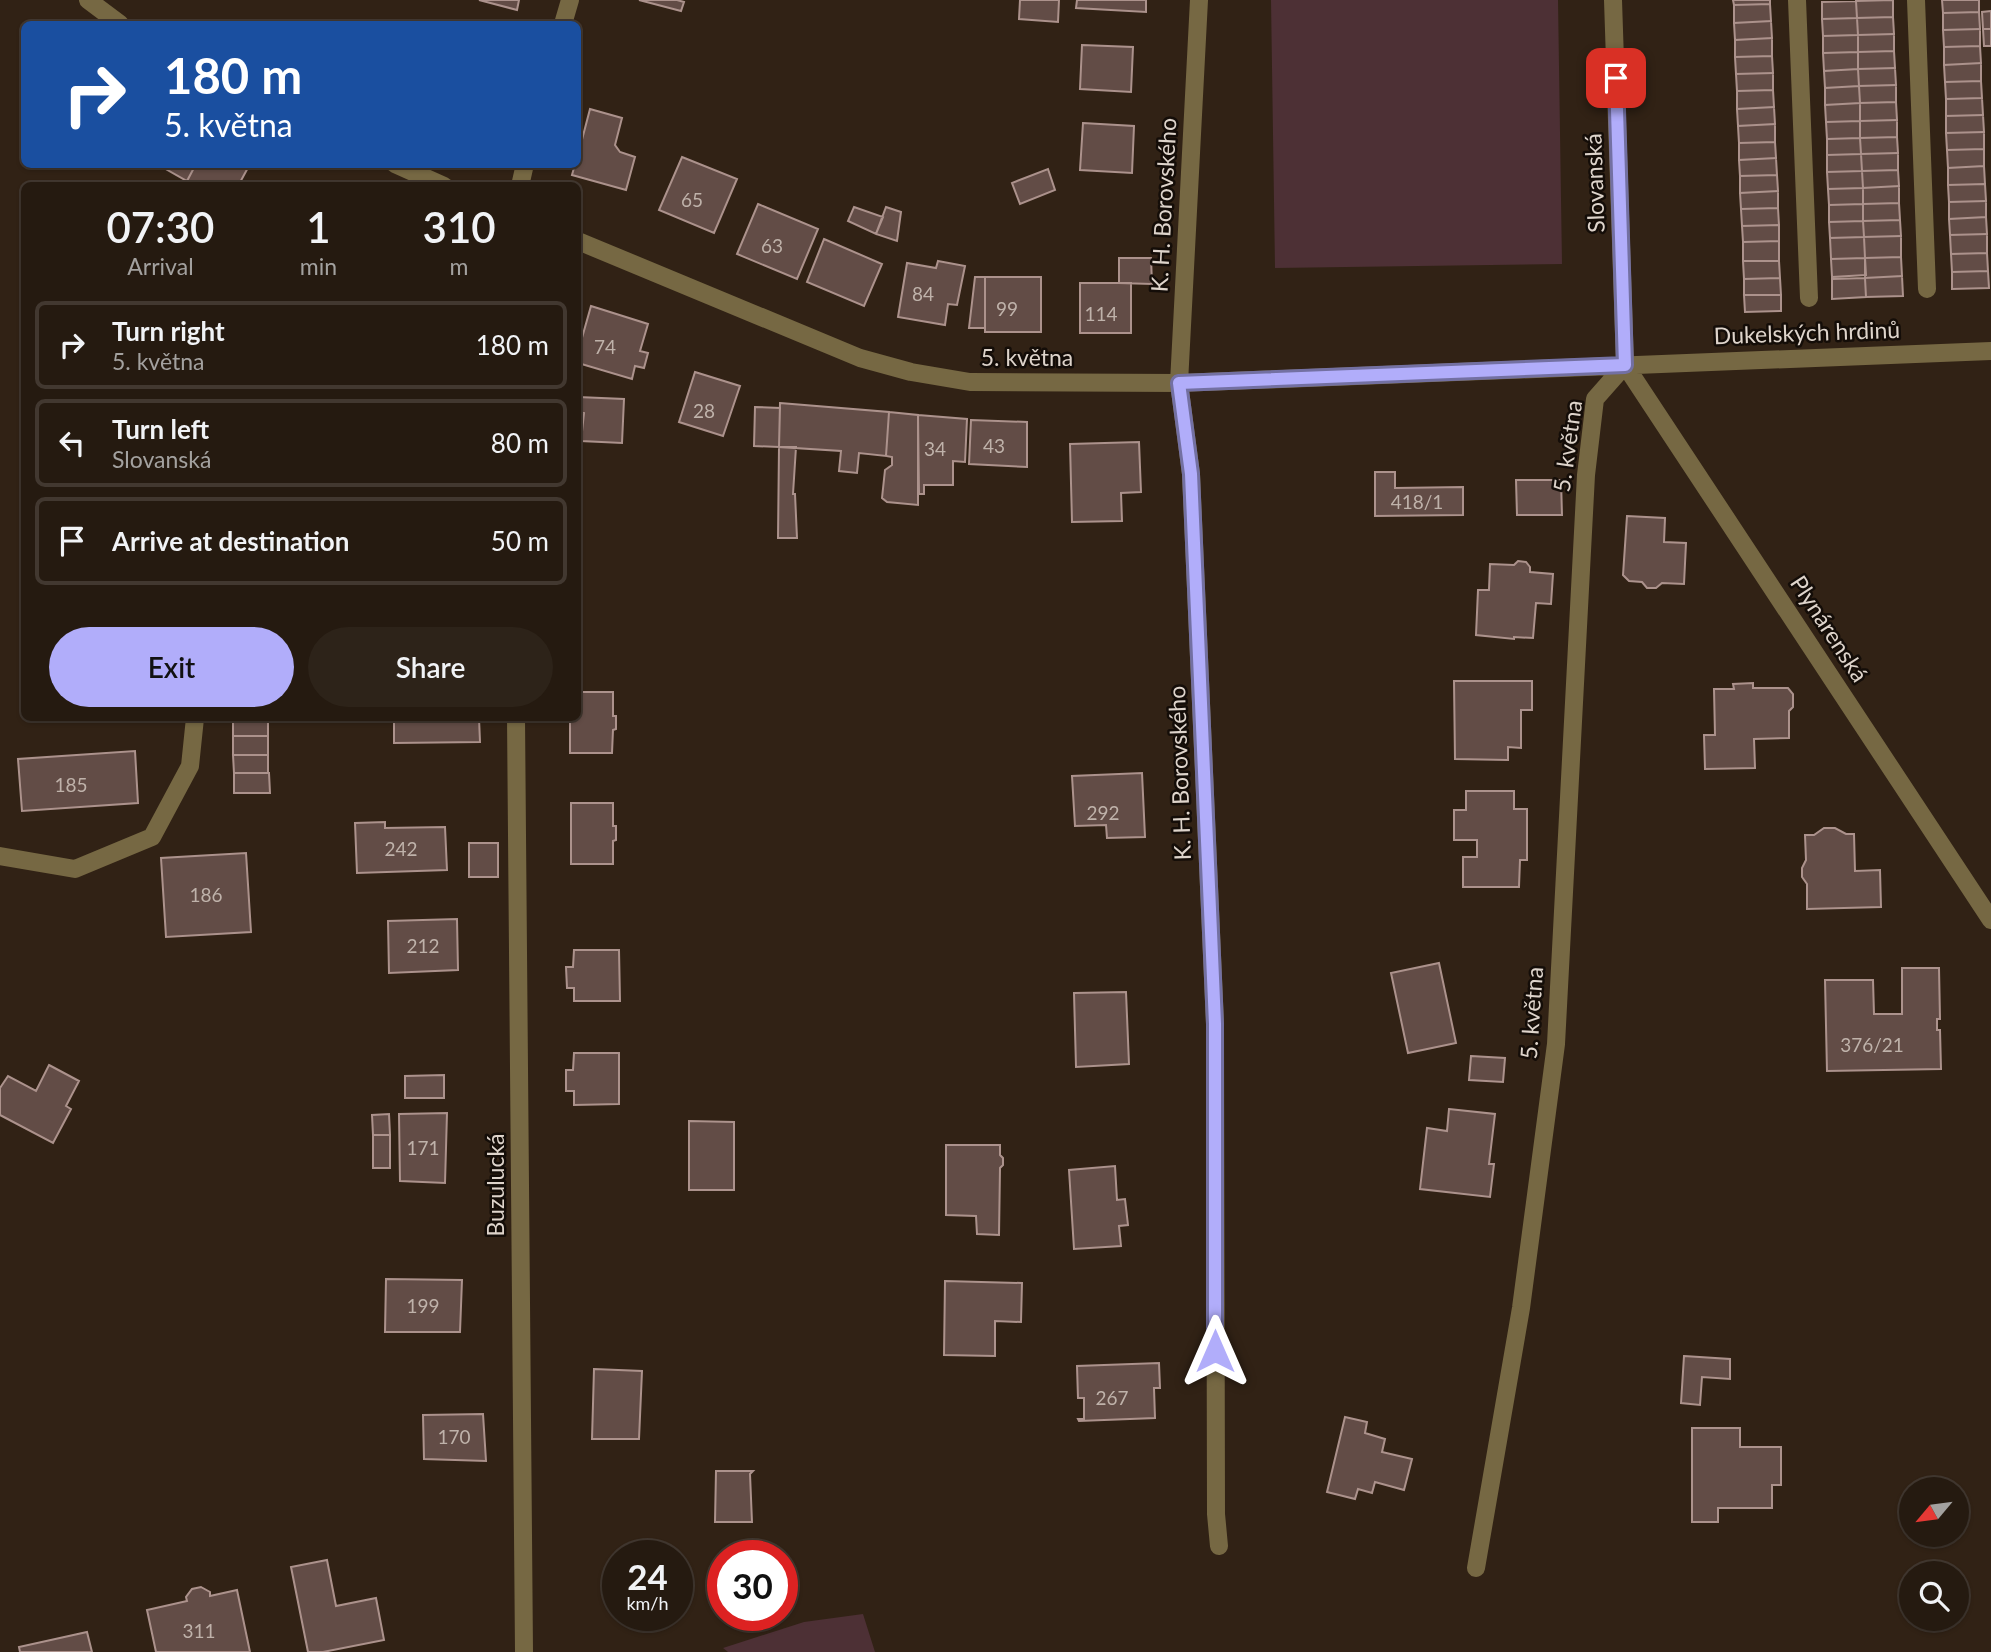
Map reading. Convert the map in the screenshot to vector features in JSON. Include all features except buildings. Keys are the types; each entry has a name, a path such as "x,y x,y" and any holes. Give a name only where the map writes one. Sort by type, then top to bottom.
{"street":[{"path":"88,0 116,21"},
{"path":"564,21 570,0"},
{"name":"K. H. Borovského","path":"1199,0 1179,383 1191,474 1215,1024 1216,1514 1219,1546"},
{"name":"Slovanská","path":"1613,0 1625,365"},
{"path":"1797,0 1810,298"},
{"path":"1916,0 1927,289"},
{"path":"404,168 435,182"},
{"name":"5. května","path":"581,242 860,358 911,372 970,382 1179,383 1625,365"},
{"name":"Dukelských hrdinů","path":"1625,365 1991,351"},
{"name":"5. května","path":"1476,1568 1521,1308 1556,1044 1586,475 1595,399 1625,365"},
{"name":"Plynárenská","path":"1625,365 1989,913"},
{"path":"0,856 75,869 152,837 190,766 195,721"},
{"name":"Buzulucká","path":"516,721 524,1652"}],"shaded area":[{"path":"1271,0 1558,0 1562,264 1275,268"},
{"path":"863,1614 875,1652 728,1652 723,1648 776,1631 798,1631 798,1624"}],"route":[{"path":"1215,1351 1215,1024 1191,474 1179,383 1625,365 1616,78"}]}
